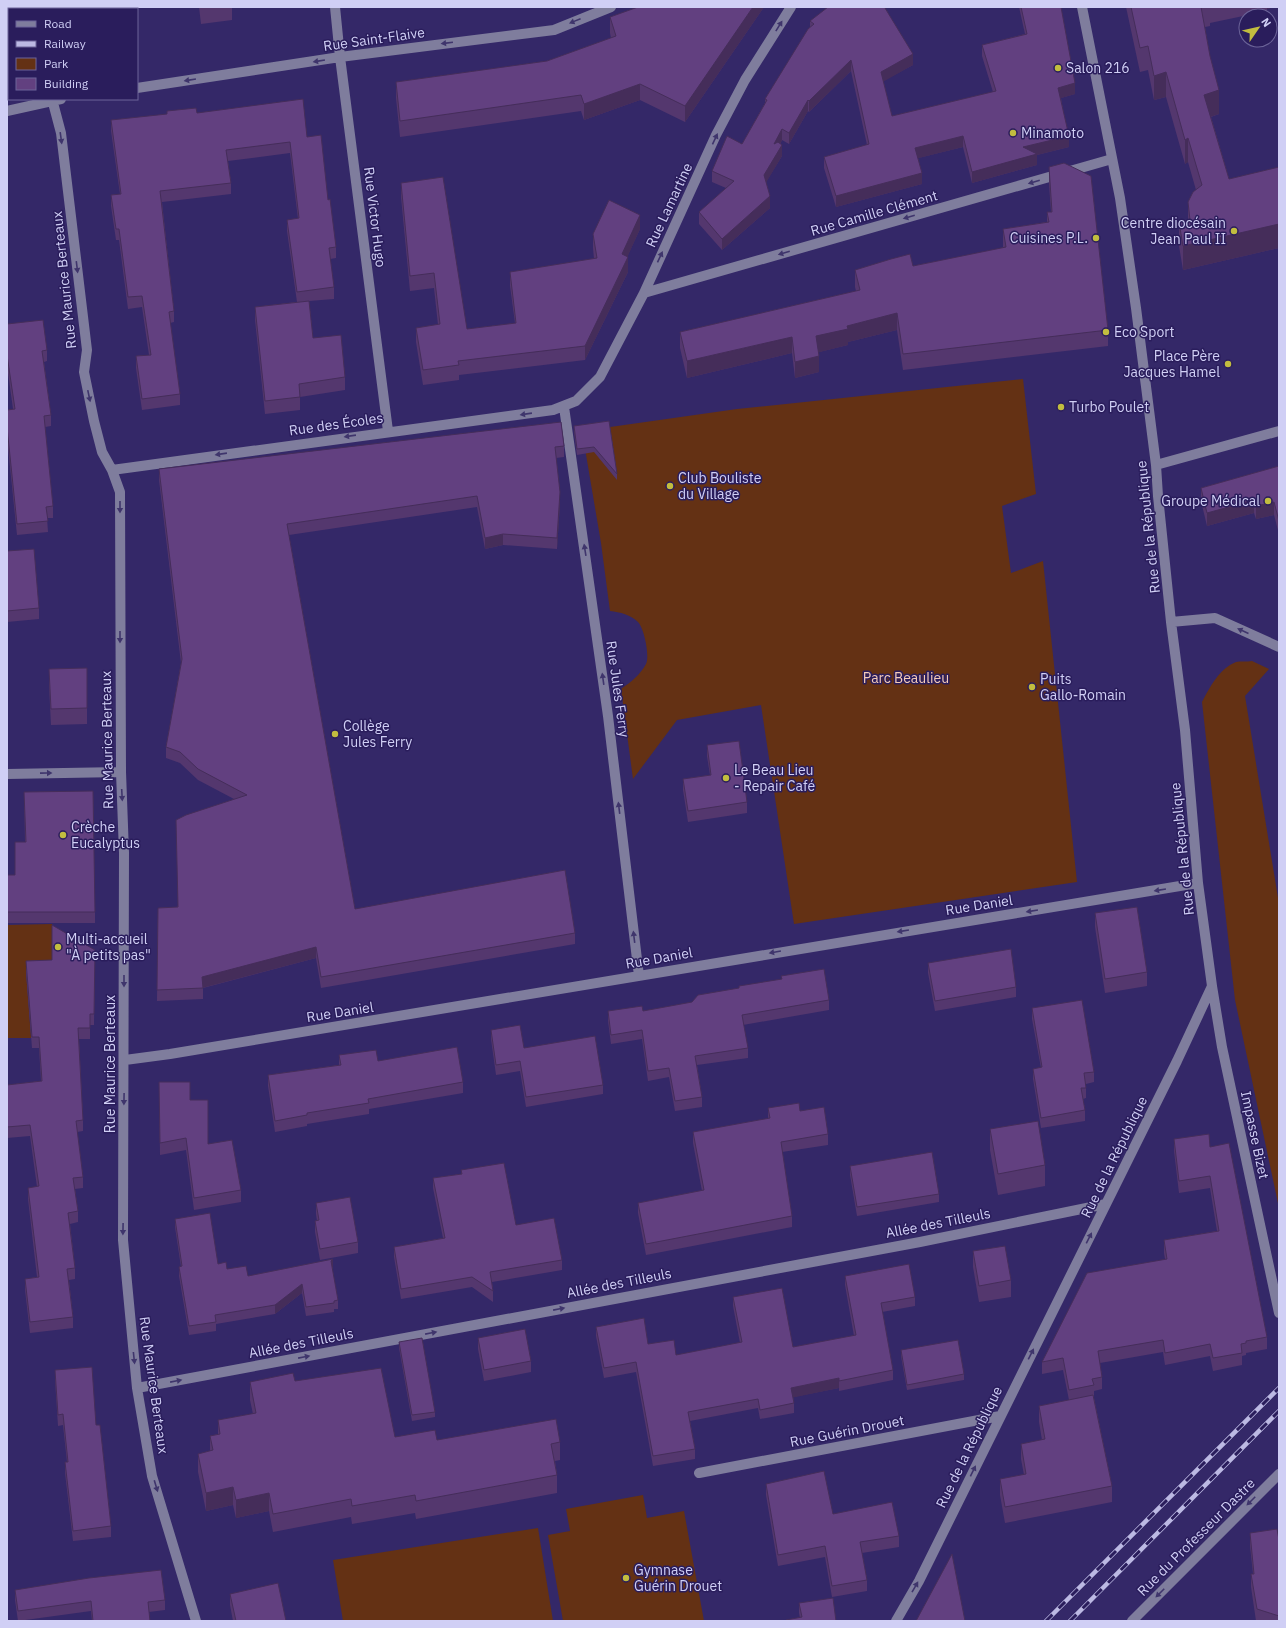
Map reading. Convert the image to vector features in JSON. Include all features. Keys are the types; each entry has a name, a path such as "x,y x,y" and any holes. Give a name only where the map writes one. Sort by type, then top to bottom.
{"street":[{"name":"Rue Victor Hugo","path":"335,7 340,57 388,431"},
{"name":"Rue Saint-Flaive","path":"138,88 340,57 554,30 611,7"},
{"name":"Rue Lamartine","path":"564,407 583,395 600,377 644,293 716,135 745,80 791,7"},
{"name":"Rue de la République","path":"896,1621 919,1581 1106,1204 1212,986 1198,883 1185,730 1171,622 1156,464 1125,225 1082,7"},
{"path":"7,111 51,100"},
{"name":"Rue Maurice Berteaux","path":"55,100 61,133 87,350 84,372 102,452 112,470 120,492 121,772 124,853 122,1240 137,1388 152,1476 196,1621"},
{"name":"Rue Camille Clément","path":"644,293 1112,159"},
{"name":"Rue des Écoles","path":"112,470 388,431 465,423 553,410 564,407"},
{"name":"Rue Jules Ferry","path":"564,407 607,709 639,976"},
{"path":"1156,464 1279,431"},
{"path":"1171,622 1215,618 1279,647"},
{"path":"7,774 121,772"},
{"name":"Rue Daniel","path":"124,1060 170,1054 1198,883"},
{"name":"Impasse Bizet","path":"1212,986 1222,1047 1279,1314"},
{"name":"Allée des Tilleuls","path":"137,1388 936,1238 1106,1204"},
{"name":"Rue Guérin Drouet","path":"699,1473 1000,1416"},
{"name":"Rue du Professeur Dastre","path":"1132,1621 1279,1474"}],"green space":[{"name":"Parc Beaulieu","path":"1023,379 1036,494 1002,506 1011,573 1043,561 1077,882 794,924 761,705 677,720 633,779 621,689 635,678 644,668 647,660 646,642 638,622 625,614 610,611 601,543 582,431 737,409"},
{"path":"1252,661 1269,669 1245,696 1279,904 1279,1208 1235,1000 1202,702 1208,690 1225,669 1236,662"},
{"path":"52,924 52,970 26,972 31,1038 7,1038 7,925"},
{"name":"Gymnase Guérin Drouet","path":"643,1495 647,1518 684,1511 704,1621 563,1621 548,1535 570,1531 566,1509"},
{"path":"538,1528 553,1621 343,1621 333,1560"}],"building":[{"path":"81,7 122,7 122,8"},
{"path":"638,7 753,7 685,106 640,84 584,104 581,95 400,121 396,82 547,61 616,36 610,17"},
{"path":"828,7 887,7 885,8 913,54 881,72 892,116 996,91 982,45 1027,34 1021,7 1061,7 1075,83 1058,88 1069,136 1023,147 1037,154 972,172 963,136 915,148 922,173 836,196 824,157 869,144 851,60 809,101 808,100 789,133 782,129 774,144 778,142 782,145 764,175 770,196 722,239 699,212 734,181 712,171 727,136 742,144 767,100 765,99 808,29 814,24 810,21"},
{"path":"1131,7 1201,7 1210,56 1219,90 1204,95 1229,179 1279,167 1279,224 1183,246 1179,222 1190,220 1188,202 1193,192 1202,185 1188,138 1185,140 1166,72 1154,76 1148,46 1140,48"},
{"path":"303,99 307,137 321,135 328,200 330,199 336,247 329,248 334,287 297,292 287,220 299,218 290,142 226,150 231,183 160,191 174,311 169,312 180,394 142,399 136,356 151,355 142,296 128,297 119,229 116,229 111,195 121,194 111,120 167,114 167,111 196,108 197,113"},
{"path":"1064,163 1091,176 1108,330 903,354 897,313 847,326 848,329 816,336 819,356 795,362 792,337 687,361 680,332 860,290 855,270 910,254 913,266 1006,247 1003,229 1049,222 1047,212 1052,212 1049,167"},
{"path":"443,177 467,329 516,323 510,272 597,258 593,234 609,200 640,215 622,254 628,257 585,346 458,361 459,365 423,370 416,328 440,324 434,273 410,276 401,183"},
{"path":"309,301 313,338 341,335 345,377 299,384 300,397 265,401 255,307"},
{"path":"43,320 47,350 42,351 51,415 44,416 53,506 46,507 48,521 17,524 7,427 7,410 15,409 7,355 7,324"},
{"path":"609,421 617,474 594,447 577,449 574,426"},
{"path":"561,422 564,446 555,447 560,492 557,538 503,534 485,538 477,496 287,524 355,909 565,870 575,933 321,977 316,947 202,977 203,988 157,990 158,908 178,907 176,820 186,815 247,795 198,769 180,752 166,747 182,659 159,469"},
{"path":"1279,466 1279,521 1274,502 1256,506 1254,500 1207,513 1201,488"},
{"path":"34,549 39,608 7,611 7,551"},
{"path":"87,668 87,708 51,709 49,669"},
{"name":"Le Beau Lieu - Repair Café","path":"739,741 747,802 688,811 683,779 711,775 707,745"},
{"path":"93,791 95,912 7,912 7,875 15,875 15,842 26,842 24,792"},
{"path":"1137,907 1147,972 1105,979 1095,913"},
{"path":"52,925 95,950 94,1014 90,1014 90,1028 78,1028 83,1120 76,1121 83,1177 73,1178 78,1211 68,1213 75,1268 67,1269 73,1317 30,1322 25,1279 39,1277 28,1188 39,1186 30,1125 7,1127 7,1085 42,1081 39,1037 32,1037 26,961 52,960"},
{"path":"1011,949 1016,987 935,1001 928,963"},
{"path":"824,969 829,1000 742,1015 748,1048 695,1056 702,1097 675,1101 669,1068 648,1071 642,1030 611,1035 608,1011 642,1006 643,1011 692,1002 698,995 782,979 781,976"},
{"path":"1082,1000 1094,1072 1084,1073 1086,1088 1081,1088 1085,1110 1041,1118 1033,1069 1042,1067 1032,1008"},
{"path":"520,1025 524,1048 595,1036 603,1085 526,1097 520,1061 496,1065 491,1030"},
{"path":"457,1047 463,1082 368,1099 369,1103 307,1113 307,1115 275,1121 268,1075 341,1065 339,1055 376,1050 378,1061"},
{"path":"159,1082 190,1082 190,1100 208,1100 208,1144 232,1140 241,1190 194,1198 186,1138 160,1143"},
{"path":"799,1103 800,1111 824,1107 828,1134 781,1142 792,1216 646,1244 638,1203 704,1190 693,1132 770,1118 768,1108"},
{"path":"1038,1121 1045,1165 998,1174 990,1129"},
{"path":"1209,1134 1210,1147 1229,1143 1267,1337 1246,1341 1246,1343 1241,1344 1242,1353 1213,1358 1210,1344 1165,1353 1163,1340 1098,1351 1102,1377 1092,1379 1094,1385 1069,1390 1063,1358 1042,1362 1087,1273 1167,1259 1164,1240 1219,1231 1210,1176 1179,1181 1174,1139"},
{"path":"932,1152 939,1194 857,1207 850,1166"},
{"path":"504,1163 516,1225 554,1218 562,1260 490,1272 493,1291 472,1277 401,1289 394,1247 445,1238 433,1178 462,1174 461,1170"},
{"path":"350,1197 358,1242 320,1249 315,1221 319,1220 316,1203"},
{"path":"210,1213 218,1264 226,1262 227,1269 246,1266 248,1276 333,1259 331,1261 338,1300 334,1301 334,1303 306,1307 302,1284 275,1305 215,1315 216,1322 189,1326 179,1267 182,1266 175,1219"},
{"path":"1005,1246 1011,1280 979,1286 973,1251"},
{"path":"909,1264 915,1297 881,1303 893,1370 839,1381 839,1378 791,1388 794,1403 760,1410 758,1399 688,1412 695,1449 653,1456 636,1362 604,1368 596,1327 644,1318 648,1344 674,1340 676,1355 742,1342 733,1297 782,1288 793,1347 856,1335 845,1276"},
{"path":"525,1329 531,1361 484,1370 478,1338"},
{"path":"422,1338 435,1412 412,1415 399,1342"},
{"path":"958,1340 964,1374 907,1385 901,1350"},
{"path":"92,1367 96,1425 100,1425 111,1526 73,1531 65,1462 68,1462 63,1414 58,1415 55,1370"},
{"path":"381,1368 395,1437 435,1430 437,1440 556,1419 560,1442 551,1444 557,1475 416,1501 415,1495 352,1506 351,1499 273,1514 269,1493 236,1500 233,1487 206,1493 198,1454 213,1450 210,1436 220,1434 218,1420 256,1413 250,1382 293,1373 295,1381"},
{"path":"1093,1395 1112,1486 1005,1507 1000,1479 1026,1474 1021,1444 1045,1439 1039,1406"},
{"path":"824,1471 833,1514 892,1502 899,1536 860,1542 867,1580 832,1586 825,1546 778,1555 766,1484"},
{"path":"1277,1529 1279,1540 1279,1616 1257,1609 1251,1574 1254,1574 1250,1533"},
{"path":"952,1554 965,1621 916,1621"},
{"path":"161,1570 165,1600 148,1602 150,1621 93,1621 91,1601 18,1611 15,1590 89,1578"},
{"path":"278,1583 286,1621 236,1621 230,1594"},
{"path":"833,1598 836,1621 786,1621 802,1617 799,1603"}],"railway":[{"path":"1046,1621 1279,1388"},
{"path":"1070,1621 1279,1411"}],"place":[{"name":"Salon 216","path":"1058,68"},
{"name":"Minamoto","path":"1013,133"},
{"name":"Centre diocésain Jean Paul II","path":"1234,231"},
{"name":"Cuisines P.L.","path":"1096,238"},
{"name":"Eco Sport","path":"1106,332"},
{"name":"Place Père Jacques Hamel","path":"1228,364"},
{"name":"Turbo Poulet","path":"1061,407"},
{"name":"Club Bouliste du Village","path":"670,486"},
{"name":"Groupe Médical","path":"1268,501"},
{"name":"Puits Gallo-Romain","path":"1032,687"},
{"name":"Collège Jules Ferry","path":"335,734"},
{"name":"Le Beau Lieu - Repair Café","path":"726,778"},
{"name":"Crèche Eucalyptus","path":"63,835"},
{"name":"Multi-accueil \"À petits pas\"","path":"58,947"},
{"name":"Gymnase Guérin Drouet","path":"626,1578"}]}
